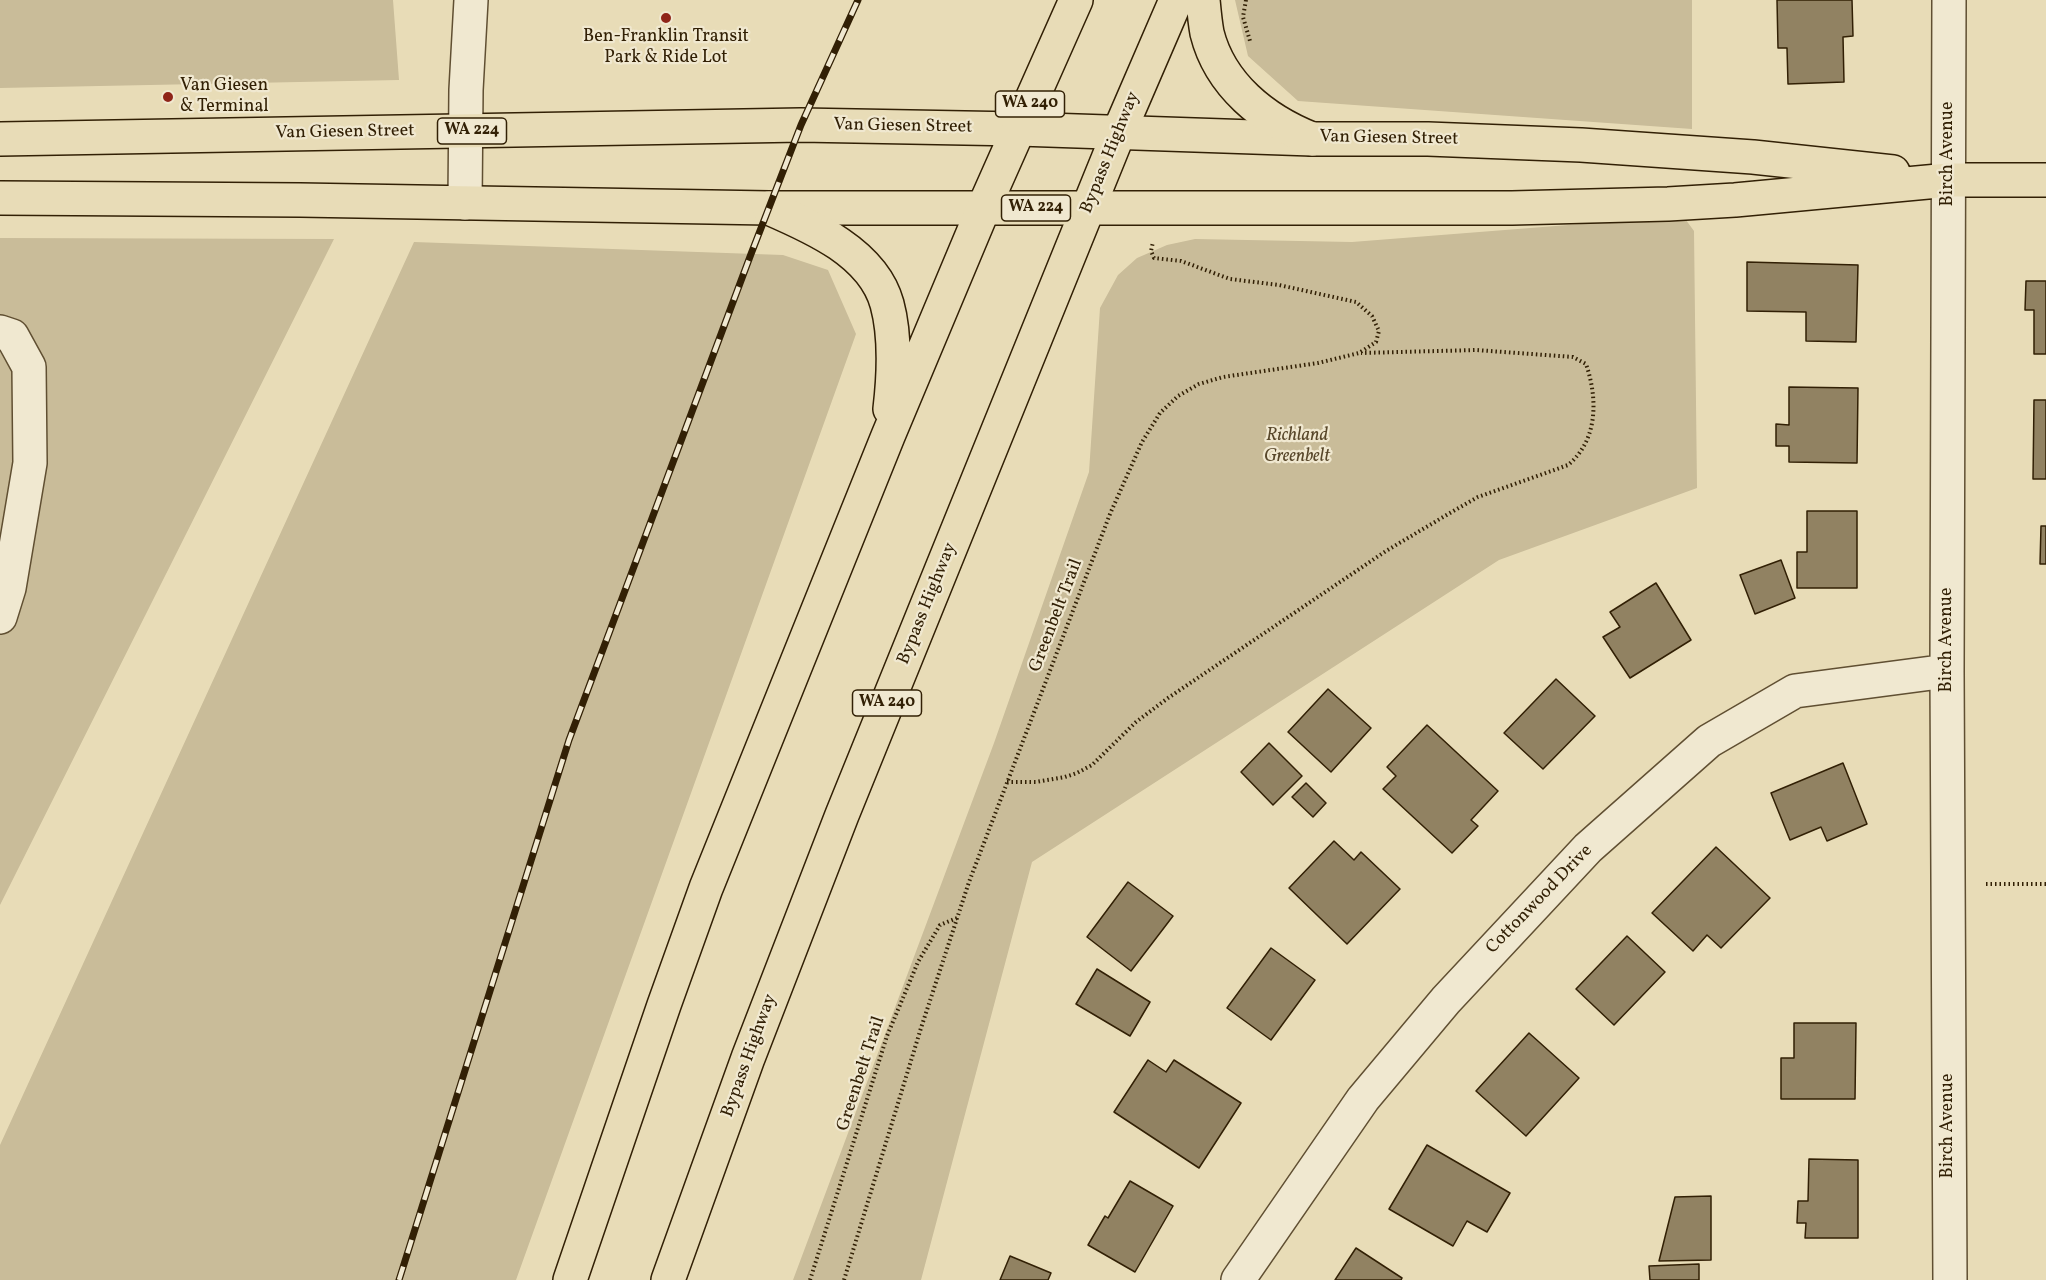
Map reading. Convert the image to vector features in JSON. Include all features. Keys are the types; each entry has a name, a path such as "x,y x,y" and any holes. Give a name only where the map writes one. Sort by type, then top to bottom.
{"main road":[{"name":"WA 240","path":"570,1280 706,888 888,436 984,207 1077,0"},
{"name":"Bypass Highway","path":"668,1280 748,1058 842,815 1119,132 1176,0"},
{"path":"1203,0 1208,33 1215,56 1226,73 1250,103 1273,120 1312,138"},
{"name":"Van Giesen Street","path":"0,139 801,125 1019,129 1460,140 1646,149 1797,161 1948,180"},
{"name":"Van Giesen Street","path":"0,198 769,208 1512,208 1668,204 1948,180 2046,180"},
{"path":"769,208 801,222 849,252 877,282 886,302 891,326 893,368 888,436"}],"street":[{"path":"465,203 465,131 471,0"},
{"name":"Birch Avenue","path":"1949,0 1947,671 1950,1280"},
{"path":"0,332 12,336 29,367 30,463 2,602"},
{"name":"Cottonwood Drive","path":"1239,1280 1363,1099 1446,1000 1588,848 1709,741 1795,691 1947,671"}],"path":[{"path":"1246,0 1243,17 1253,50"},
{"path":"1154,258 1181,261 1230,279 1279,285 1356,302 1372,316 1379,331 1376,342 1359,353"},
{"name":"Greenbelt Trail","path":"810,1280 886,1036 918,962 940,925 957,918 1007,782 1110,514 1142,442 1160,414 1178,396 1199,384 1223,377 1318,363 1359,353 1476,350 1573,357 1586,364 1591,380 1594,408 1592,427 1578,457 1568,465 1478,498 1386,551 1168,698 1136,722 1105,753 1084,769 1051,780 1007,782"},
{"path":"1986,884 2046,884"},
{"path":"844,1280 957,918"}],"green space":[{"path":"0,0 393,0 399,80 0,88"},
{"path":"1235,0 1692,0 1692,129 1298,101 1248,56"},
{"name":"Richland Greenbelt","path":"1683,216 1694,231 1697,488 1499,560 1032,862 921,1280 793,1280 994,743 1089,472 1100,308 1118,275 1137,258 1167,245 1195,239 1352,242"},
{"path":"0,238 334,239 0,905"},
{"path":"414,242 783,255 828,270 856,334 516,1280 0,1280 0,1145"}],"building":[{"path":"1777,0 1852,0 1853,36 1843,37 1844,82 1788,84 1787,48 1778,48"},
{"path":"1747,262 1858,265 1856,342 1806,341 1806,312 1747,311"},
{"path":"2026,281 2046,281 2046,354 2034,354 2034,310 2025,310"},
{"path":"1789,387 1858,388 1857,463 1789,462 1789,446 1776,446 1776,424 1789,425"},
{"path":"2034,400 2046,400 2046,479 2033,479"},
{"path":"1807,511 1857,511 1857,588 1797,588 1797,552 1807,552"},
{"path":"2041,526 2046,526 2046,564 2040,564"},
{"path":"1781,560 1795,598 1755,614 1740,575"},
{"path":"1656,583 1691,640 1630,678 1603,637 1620,627 1610,612"},
{"path":"1556,679 1595,716 1543,769 1504,733"},
{"path":"1328,689 1371,728 1331,772 1288,732"},
{"path":"1427,725 1498,791 1471,820 1478,826 1452,853 1383,789 1396,776 1387,767"},
{"path":"1269,743 1302,776 1273,805 1241,772"},
{"path":"1843,763 1867,824 1827,841 1821,827 1790,840 1771,793"},
{"path":"1306,783 1326,803 1313,817 1292,797"},
{"path":"1334,841 1354,860 1361,852 1400,889 1347,944 1289,888"},
{"path":"1716,847 1770,898 1721,948 1707,935 1693,951 1652,913"},
{"path":"1128,882 1173,916 1131,971 1087,937"},
{"path":"1627,936 1665,972 1614,1025 1576,989"},
{"path":"1271,948 1315,980 1271,1040 1227,1008"},
{"path":"1097,969 1150,1002 1130,1036 1076,1004"},
{"path":"1794,1023 1856,1023 1855,1099 1781,1099 1781,1058 1794,1058"},
{"path":"1529,1033 1579,1078 1526,1136 1476,1091"},
{"path":"1148,1060 1166,1072 1174,1060 1241,1103 1199,1168 1114,1112"},
{"path":"1427,1145 1510,1193 1487,1232 1467,1221 1453,1246 1389,1209"},
{"path":"1809,1159 1858,1160 1858,1238 1805,1238 1806,1223 1797,1223 1798,1201 1808,1201"},
{"path":"1130,1181 1173,1206 1135,1272 1088,1245 1105,1216 1108,1218"},
{"path":"1711,1196 1711,1260 1659,1261 1675,1197"},
{"path":"1356,1248 1402,1278 1401,1280 1335,1280"},
{"path":"1010,1256 1051,1273 1048,1280 1000,1280"},
{"path":"1699,1264 1699,1280 1650,1280 1649,1266"}],"railway":[{"path":"399,1280 569,740 801,125 858,0"}],"place":[{"name":"Ben-Franklin Transit Park & Ride Lot","path":"666,18"},
{"name":"Van Giesen & Terminal","path":"168,97"}]}
